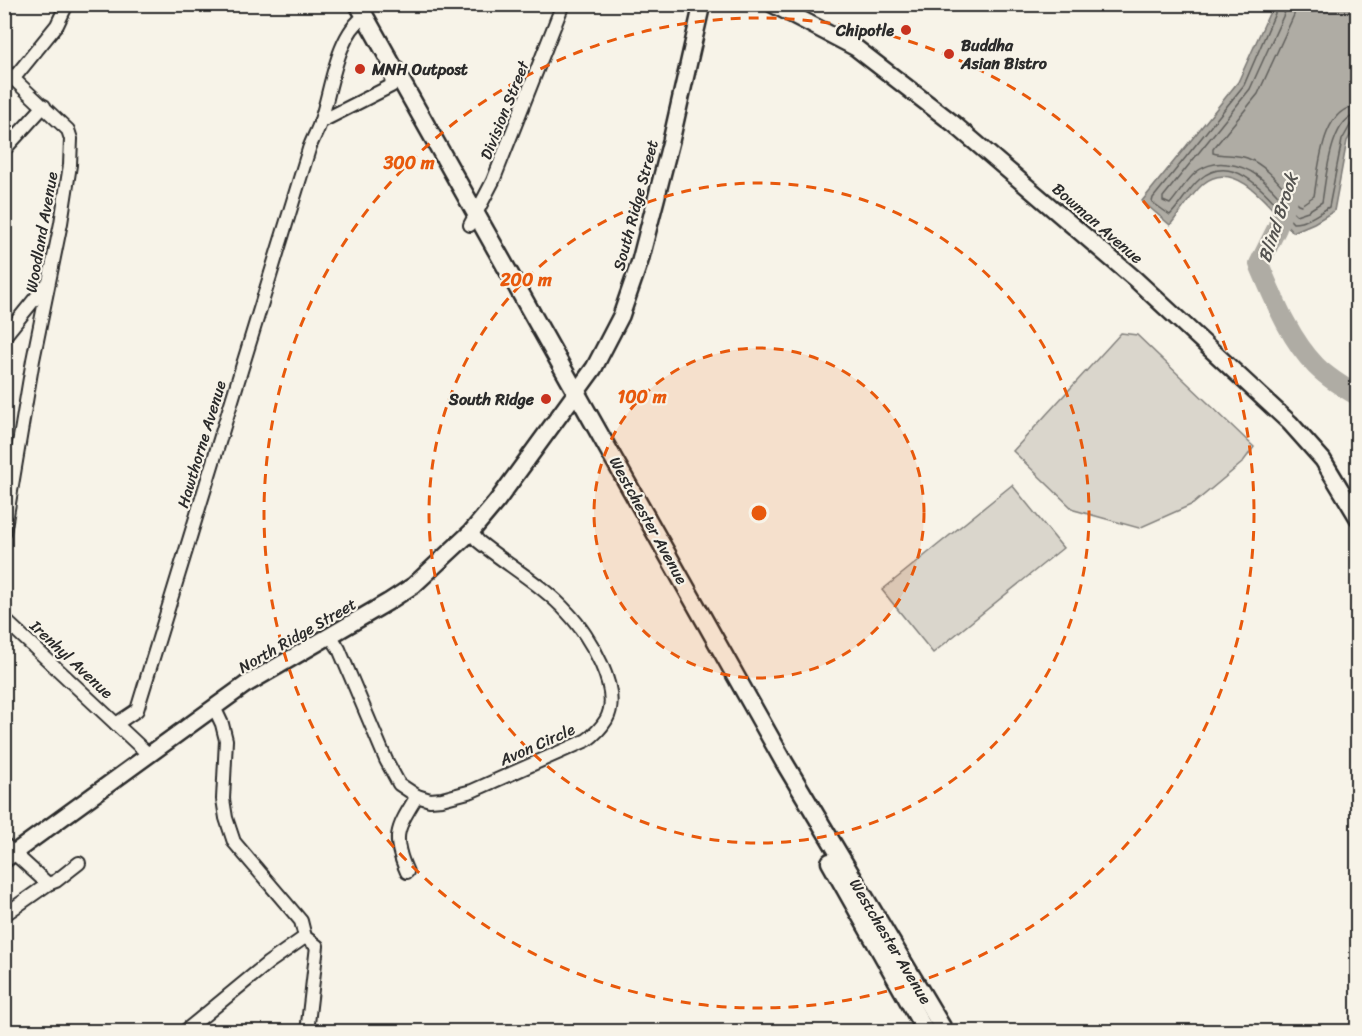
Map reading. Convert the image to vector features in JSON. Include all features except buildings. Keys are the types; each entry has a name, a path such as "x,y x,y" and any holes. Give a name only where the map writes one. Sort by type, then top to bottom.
{"main road":[{"name":"Westchester Avenue","path":"345,4 359,14 393,67 473,219 926,1032"},
{"name":"Westchester Avenue","path":"359,14 391,86 473,219"},
{"name":"Westchester Avenue","path":"573,397 784,762 945,1032"}],"street":[{"path":"9,74 57,25 67,4"},
{"name":"Division Street","path":"473,219 493,181 563,4"},
{"name":"South Ridge Street","path":"573,397 594,368 621,316 640,261 671,141 702,4"},
{"name":"Bowman Avenue","path":"771,4 841,40 874,61 957,126 1135,279 1290,423 1323,459 1358,518"},
{"name":"Hawthorne Avenue","path":"116,724 137,710 309,149 320,122 341,52 359,14"},
{"path":"320,122 391,86 393,67"},
{"name":"Woodland Avenue","path":"4,532 33,360 70,165 71,140 68,130 9,74"},
{"path":"4,150 44,106"},
{"path":"4,337 49,282"},
{"name":"North Ridge Street","path":"8,852 245,685 414,585 471,532 522,469 573,397"},
{"name":"Avon Circle","path":"417,796 430,800 442,799 472,791 572,748 596,732 606,719 610,707 611,693 607,679 569,613 478,541 471,532"},
{"name":"Irenhyl Avenue","path":"4,619 116,724"},
{"path":"330,635 339,649 386,760 399,784 417,796 403,820 396,839 407,872"},
{"path":"214,706 226,740 222,799 234,842 301,921 305,937 317,946 307,1032"},
{"path":"116,724 148,754"},
{"path":"8,852 48,884"},
{"path":"4,915 79,863"},
{"path":"184,1032 268,963 305,937"}],"shaded area":[{"path":"1121,333 1137,335 1254,447 1242,463 1193,504 1139,528 1074,510 1013,451"},
{"path":"1012,485 1063,548 933,653 882,590"}],"water":[{"path":"1273,5 1357,5 1357,125 1347,141 1334,211 1293,232 1264,200 1241,181 1228,177 1216,177 1199,188 1170,225 1142,201 1238,82"}],"waterway":[{"name":"Blind Brook","path":"1289,193 1277,228 1259,264 1283,318 1306,355 1341,386 1358,396"}],"place":[{"name":"Chipotle","path":"906,30"},
{"name":"Buddha Asian Bistro","path":"949,54"},
{"name":"MNH Outpost","path":"360,69"},
{"name":"South Ridge","path":"546,399"}]}
